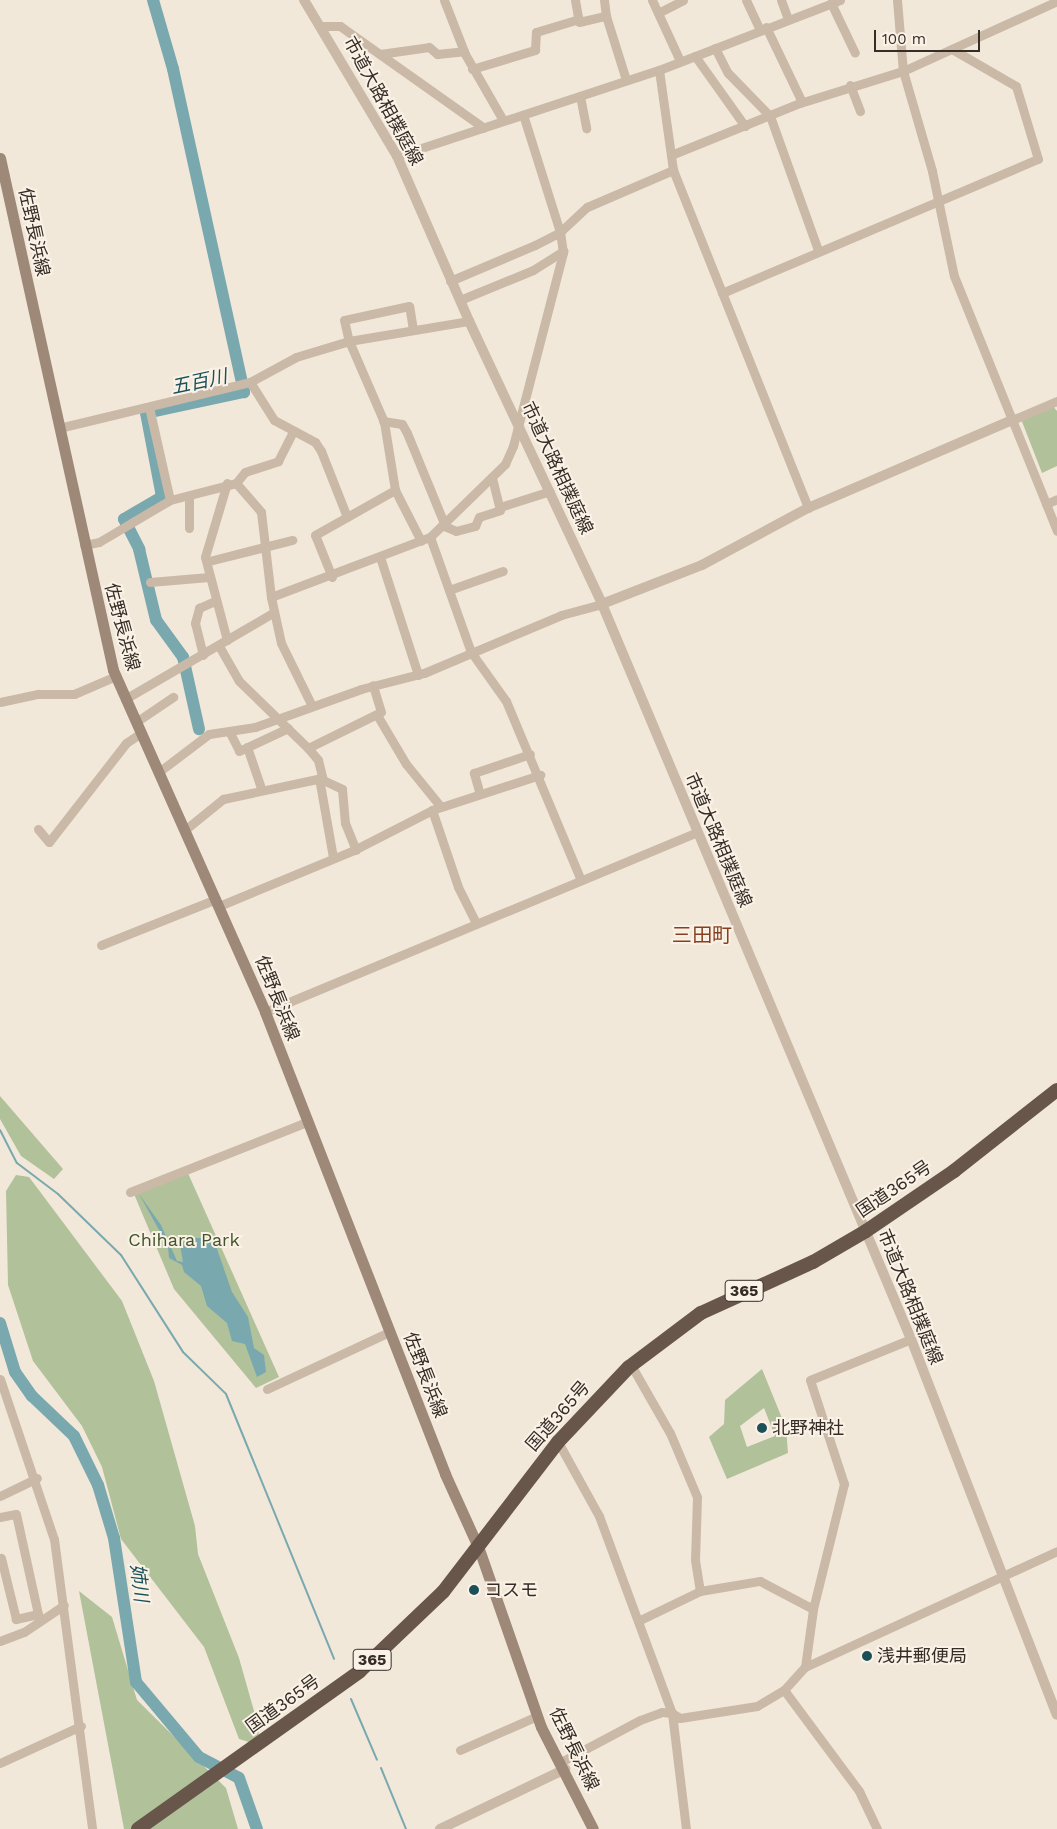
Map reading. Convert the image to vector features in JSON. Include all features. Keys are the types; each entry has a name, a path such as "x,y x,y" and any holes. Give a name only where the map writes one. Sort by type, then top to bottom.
{"highway":[{"name":"国道365号","path":"138,1829 249,1752 360,1671 443,1592 479,1549 558,1442 631,1365 701,1313 813,1262 866,1231 954,1171 1057,1090"}],"main road":[{"name":"佐野長浜線","path":"0,158 84,545 116,676 125,700 186,829 265,1012 389,1332 479,1549 537,1716 563,1765 593,1829"}],"street":[{"name":"市道大路相撲庭線","path":"304,0 322,26 397,156 469,322 518,422 602,604 866,1231 1057,1715"},
{"path":"444,0 472,69 503,120"},
{"path":"575,0 579,19"},
{"path":"604,0 606,16 626,80"},
{"path":"652,0 680,61"},
{"path":"658,13 683,0"},
{"path":"746,0 802,102"},
{"path":"781,0 788,19"},
{"path":"897,0 903,71 954,276 1057,531"},
{"path":"397,156 659,70 835,1 856,53"},
{"path":"671,155 802,102 850,85 903,71 1057,1"},
{"path":"472,69 535,50 536,32 579,19 606,16"},
{"path":"322,26 340,26 484,128"},
{"path":"380,54 429,47 437,54 464,51"},
{"path":"715,48 728,73 770,116 818,250"},
{"path":"722,293 818,250 1038,159 1016,86 952,50"},
{"path":"695,56 744,126"},
{"path":"659,70 673,170 808,508"},
{"path":"850,85 860,111"},
{"path":"580,96 586,128"},
{"path":"271,597 332,577 430,537 505,464 518,422 563,251 560,232 523,115"},
{"path":"450,280 560,232 587,207 673,170"},
{"path":"460,300 533,270 563,251"},
{"path":"413,330 409,306 344,320 349,341 383,421 395,490 421,541"},
{"path":"59,428 249,383 296,357 349,341 469,322"},
{"path":"249,383 266,413 321,450 347,517"},
{"path":"160,771 200,739 230,733 373,686 418,674 561,615 602,604 702,565 808,508 1057,401"},
{"path":"149,407 170,500"},
{"path":"383,421 402,424 443,524 456,531 475,526 479,517 500,507 550,491"},
{"path":"84,545 99,542 170,500 231,483 245,472 278,461 293,432"},
{"path":"492,477 500,507"},
{"path":"231,483 261,512 273,613 281,643 312,706"},
{"path":"227,640 225,621 215,601 209,577 209,561 205,557 231,483"},
{"path":"332,577 315,535 395,490"},
{"path":"188,496 189,528"},
{"path":"1046,504 1057,499"},
{"path":"430,537 471,652 506,701 540,775 581,880"},
{"path":"209,561 246,548 249,553 292,540"},
{"path":"380,557 418,674"},
{"path":"448,590 504,571"},
{"path":"150,582 209,577"},
{"path":"203,655 195,623 199,608 215,601"},
{"path":"125,700 179,670 273,613"},
{"path":"219,646 239,681 308,748 321,778 333,857"},
{"path":"0,702 39,694 74,694 116,676"},
{"path":"308,748 377,714 382,707 373,686"},
{"path":"136,722 173,697"},
{"path":"377,714 406,764 441,807"},
{"path":"230,733 239,751 288,728"},
{"path":"38,829 49,842 126,743 141,733"},
{"path":"247,747 261,788"},
{"path":"479,791 474,773 530,754"},
{"path":"101,944 356,850 432,810 479,791 540,775"},
{"path":"186,829 223,799 261,788 321,778 342,789 345,823 356,850"},
{"path":"432,810 458,887 476,924"},
{"path":"265,1012 697,832"},
{"path":"130,1192 307,1122"},
{"path":"267,1389 389,1332"},
{"path":"805,1666 813,1609 844,1484 810,1380 910,1339"},
{"path":"631,1365 670,1433 697,1497 695,1560 700,1591"},
{"path":"0,1379 37,1478 54,1539 81,1726 92,1829"},
{"path":"558,1442 599,1516 672,1714 686,1829"},
{"path":"0,1496 37,1478"},
{"path":"0,1517 16,1514 38,1614 16,1619 0,1554"},
{"path":"440,1829 563,1765 640,1720 662,1712 680,1718 757,1706 784,1690 805,1666 1057,1551"},
{"path":"638,1621 700,1591 768,1581 813,1609"},
{"path":"0,1641 24,1632 64,1605"},
{"path":"784,1690 859,1791 878,1829"},
{"path":"460,1750 537,1716"},
{"path":"0,1763 81,1726"}],"green space":[{"path":"1050,403 1057,411 1057,466 1042,473 1021,419"},
{"path":"0,1096 63,1169 54,1179 21,1156 0,1119"},
{"name":"Chihara Park","path":"187,1171 279,1377 256,1388 174,1289 134,1194"},
{"path":"16,1175 29,1177 122,1301 154,1381 195,1526 198,1554 239,1658 258,1725 259,1737 249,1742 239,1739 204,1647 121,1539 102,1467 82,1426 33,1361 8,1285 6,1191"},
{"path":"762,1369 786,1428 788,1453 727,1479 709,1437 724,1424 725,1400","holes":["764,1408 775,1436 747,1447 740,1426"]},
{"path":"79,1591 112,1617 137,1700 226,1788 238,1829 124,1829"}],"water":[{"path":"139,1194 161,1225 177,1261 183,1262 180,1245 188,1238 210,1238 216,1246 232,1292 248,1317 254,1348 264,1355 266,1372 257,1377 245,1344 232,1341 227,1323 207,1306 201,1286 184,1272 182,1265 169,1258 168,1246"}],"waterway":[{"name":"五百川","path":"153,0 173,69 244,392 146,413 162,497 124,519 139,549 156,620 183,657 199,729"},
{"path":"0,1130 17,1163 58,1194 121,1255 183,1352 226,1394 334,1659"},
{"name":"姉川","path":"0,1323 15,1372 32,1396 74,1436 98,1485 114,1538 136,1682 199,1757 239,1778 257,1829"},
{"path":"351,1699 377,1760"},
{"path":"381,1768 406,1829"}],"place":[{"name":"北野神社","path":"762,1428"},
{"name":"コスモ","path":"474,1590"},
{"name":"浅井郵便局","path":"867,1656"}],"district":[{"name":"三田町","path":"702,935"}]}
